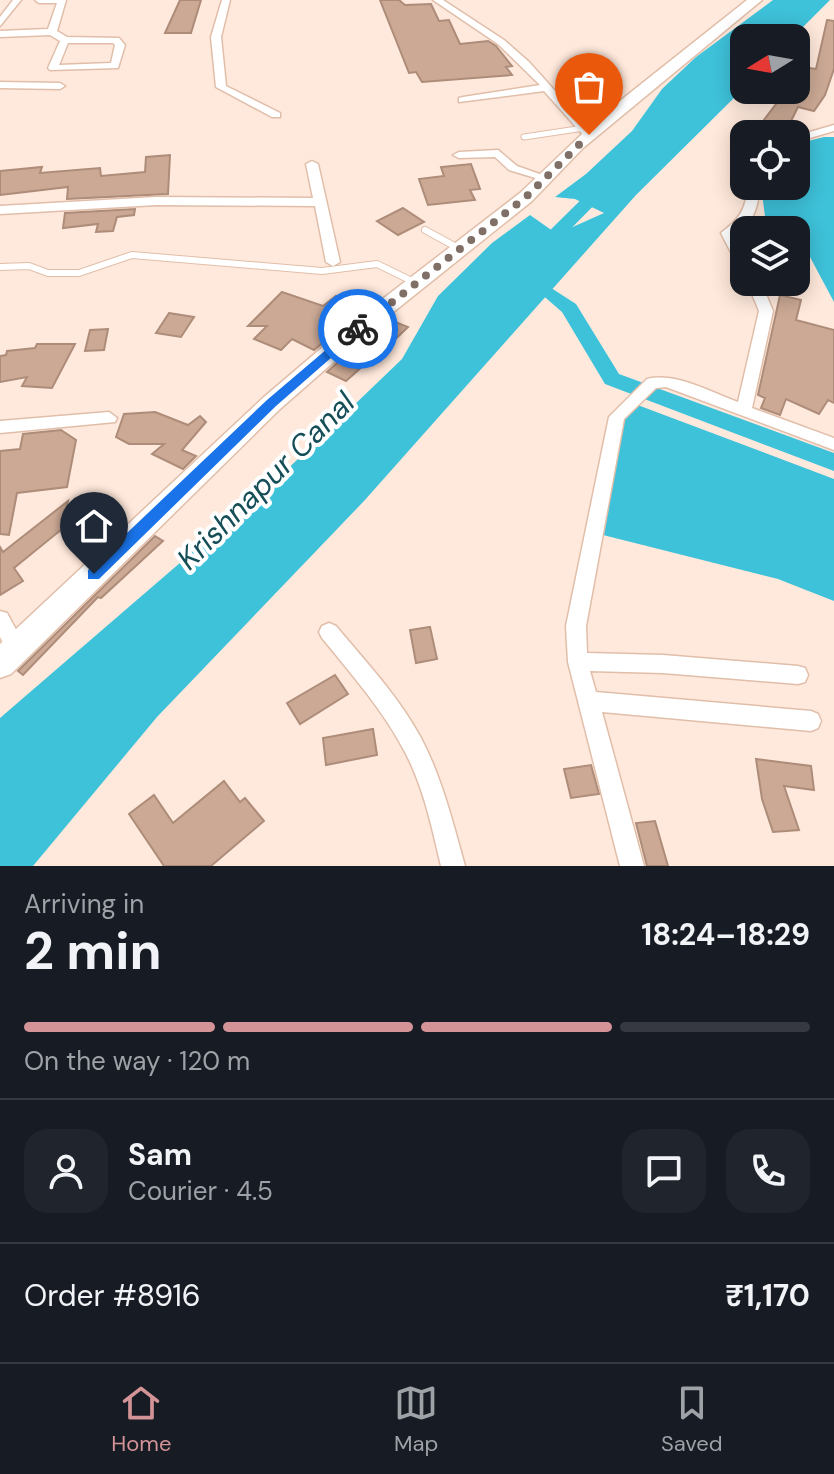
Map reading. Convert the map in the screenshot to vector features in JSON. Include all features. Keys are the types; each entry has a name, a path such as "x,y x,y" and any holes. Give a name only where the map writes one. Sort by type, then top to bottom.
{"street":[{"path":"0,23 17,0"},
{"path":"39,0 62,0 52,32"},
{"path":"226,0 216,37 221,87 276,115"},
{"path":"437,0 501,42 549,87 587,132"},
{"path":"0,664 272,403 526,197 587,132 755,0"},
{"path":"0,34 52,32 65,40 120,42 115,66 53,68 65,40"},
{"path":"0,85 60,86"},
{"path":"463,100 549,87"},
{"path":"810,135 833,129"},
{"path":"459,155 498,153 513,168 542,177"},
{"path":"312,164 333,262"},
{"path":"0,210 156,201 318,202"},
{"path":"744,408 766,311 760,296"},
{"path":"632,866 578,662 576,626 617,417 647,387 667,382 744,408 834,444"},
{"path":"0,427 109,418"},
{"path":"0,619 16,648"},
{"path":"329,632 396,718 414,747 437,807 453,866"},
{"path":"578,662 663,664 798,675"},
{"path":"588,701 811,721"}],"lane":[{"path":"524,137 587,132"},
{"path":"425,230 461,249"},
{"path":"0,267 22,265 48,273 79,273 132,255 322,271 377,264 417,283"}],"water":[{"path":"773,0 830,0 806,24 741,24"},
{"path":"730,32 730,102 636,195 364,501 157,717 33,866 0,866 0,718 275,481 402,359 438,296 492,243 530,215 557,234 604,213 575,199 555,197 586,174 632,131 662,89 696,57"},
{"path":"834,137 834,302 810,257 810,216 765,216 763,200 810,200 810,140"},
{"path":"635,404 834,479 834,601 778,579 603,535 621,419"}],"building":[{"path":"180,0 201,0 191,33 165,33"},
{"path":"380,0 399,0 405,5 431,4 439,21 449,20 460,44 488,41 496,46 512,66 506,67 512,75 422,82 416,72 409,73"},
{"path":"827,20 834,21 834,69 825,95 814,111 798,107 792,120 764,120 776,104 810,104 810,68 816,69"},
{"path":"170,155 168,194 67,199 68,187 0,195 0,171 42,167 40,173 100,168 101,176 145,172 146,157"},
{"path":"471,164 480,189 470,190 475,200 428,205 419,179 444,176 441,167"},
{"path":"403,208 424,222 398,235 377,221"},
{"path":"135,209 134,215 117,217 113,231 96,232 98,224 63,228 65,213"},
{"path":"282,292 323,306 336,296 354,304 334,325 341,328 314,350 292,339 281,350 254,339 267,326 248,326"},
{"path":"780,296 801,300 796,320 834,330 834,403 828,400 819,414 786,399 780,415 761,408 765,398 758,395"},
{"path":"169,313 194,317 181,337 156,333"},
{"path":"390,320 408,327 388,346 371,338"},
{"path":"108,329 104,350 85,351 90,330"},
{"path":"364,339 383,348 346,381 327,372"},
{"path":"37,344 75,344 52,388 22,386 27,377 0,382 0,356 6,355 7,351 35,348"},
{"path":"155,412 188,425 200,416 206,422 182,450 196,456 183,469 152,454 164,444 129,444 116,437 124,414"},
{"path":"61,430 76,440 67,487 17,493 9,535 0,534 0,451 20,449 23,434"},
{"path":"68,501 62,529 14,568 23,581 0,595 0,547 3,552"},
{"path":"155,536 163,541 101,598 98,597 23,675 18,671"},
{"path":"430,627 437,659 416,663 410,630"},
{"path":"335,675 348,694 300,724 287,703"},
{"path":"373,729 377,755 326,765 323,738"},
{"path":"756,759 811,766 814,790 784,786 799,830 773,832 762,799"},
{"path":"591,765 599,794 571,798 564,769"},
{"path":"224,781 240,802 245,798 264,821 211,866 164,866 129,814 154,795 173,823"},
{"path":"655,821 668,866 647,866 636,823"}],"waterway":[{"name":"Krishnapur Canal","path":"535,255 607,183"},
{"path":"548,292 569,308 612,379 834,462"}],"way so far":[{"path":"358,329 526,197 542,177 589,135"}],"route":[{"path":"94,574 272,403 358,329"}]}
